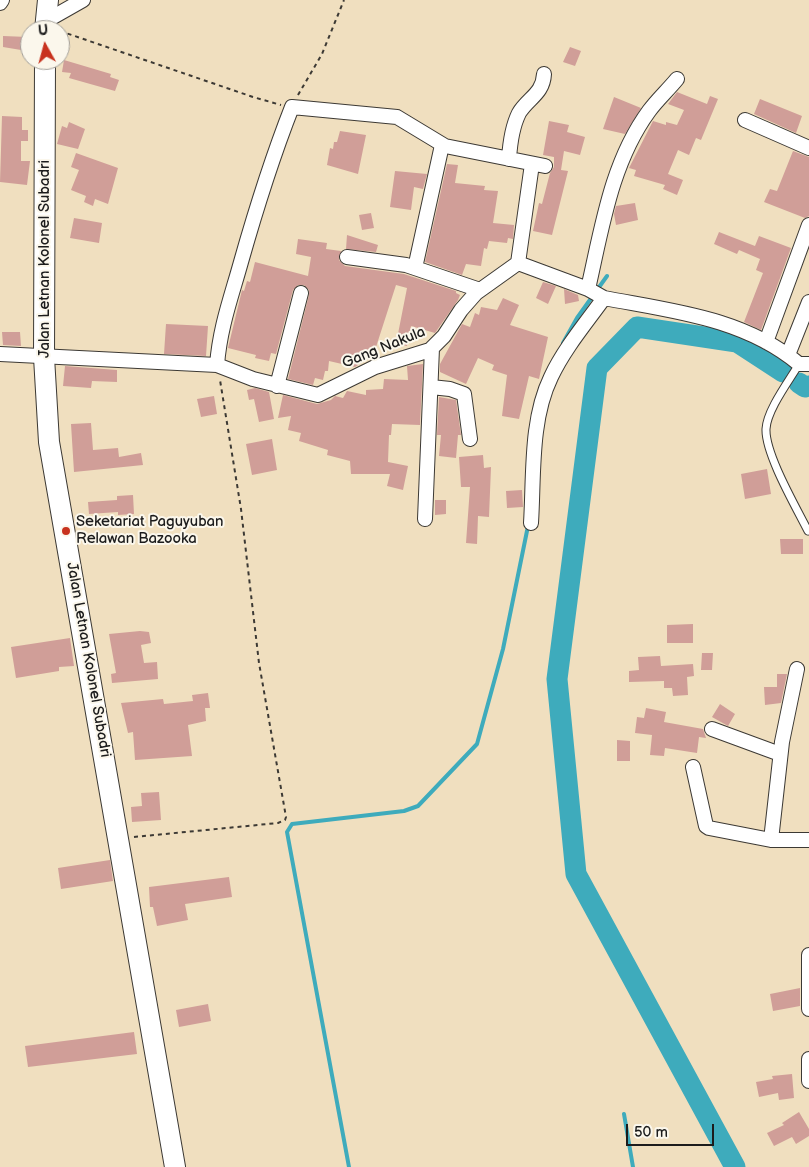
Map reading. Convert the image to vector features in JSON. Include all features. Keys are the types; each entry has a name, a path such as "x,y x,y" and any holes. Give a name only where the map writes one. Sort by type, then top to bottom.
{"main road":[{"path":"48,0 49,20"},
{"name":"Jalan Letnan Kolonel Subadri","path":"45,70 44,357 49,442 175,1167"}],"street":[{"path":"59,20 83,0"},
{"path":"508,159 510,139 520,112 541,88 544,74"},
{"path":"530,523 537,424 545,391 596,293 607,203 623,158 649,110 678,79"},
{"path":"217,365 219,337 228,302 267,171 292,106 396,117 442,145 538,165 518,264 596,293 731,324 799,361 809,302"},
{"path":"745,120 809,148"},
{"path":"415,268 442,145"},
{"path":"766,342 809,224"},
{"path":"346,257 415,268 480,290"},
{"name":"Gang Nakula","path":"0,354 217,365 277,386 318,395 375,367 432,348 480,290 518,264"},
{"path":"277,386 301,293"},
{"path":"425,519 432,348"},
{"path":"431,388 450,389 464,394 470,439"},
{"path":"771,840 780,754 797,669"},
{"path":"712,729 780,754"},
{"path":"693,767 708,828 771,840 809,840"},
{"path":"809,955 809,1009"},
{"path":"809,1060 809,1081"}],"lane":[{"path":"799,361 769,416 766,428 775,462 808,531"}],"path":[{"path":"70,35 244,94 292,106 322,54 344,0"},
{"path":"119,838 278,823 285,820 286,817 259,663 241,509 217,365"}],"building":[{"path":"3,36 20,37 20,50 3,47"},
{"path":"570,47 581,51 575,66 563,62"},
{"path":"70,62 111,74 110,77 119,80 115,91 69,78 71,73 62,72 62,70 70,70"},
{"path":"677,92 707,104 710,96 718,99 701,140 696,138 689,155 678,150 668,174 683,180 677,195 663,189 665,185 634,176 636,170 629,168 653,121 666,125 666,122 677,125 684,110 668,104"},
{"path":"614,97 641,108 625,134 603,129"},
{"path":"760,99 802,116 796,133 754,114"},
{"path":"2,116 22,117 22,130 28,130 28,141 21,141 21,161 30,161 27,185 0,182"},
{"path":"549,121 569,125 567,132 585,137 580,155 564,151 561,170 568,171 552,235 533,231 539,203 542,204 550,173 554,167 554,157 543,155"},
{"path":"69,122 85,129 78,149 57,144 62,126 67,128"},
{"path":"340,131 366,135 358,174 327,165 330,148 333,149 334,142 337,142"},
{"path":"793,151 809,157 809,216 805,218 764,202 770,189 777,191"},
{"path":"76,153 118,168 108,204 95,199 93,206 84,202 86,196 71,190 79,170 71,167"},
{"path":"447,164 458,165 455,183 485,186 484,190 498,191 493,223 514,225 513,239 508,238 507,243 489,241 487,249 484,248 481,266 466,264 462,275 425,262"},
{"path":"395,171 427,174 423,189 414,187 411,210 390,207"},
{"path":"635,203 638,220 616,225 614,214 616,206"},
{"path":"371,213 374,228 362,230 359,215"},
{"path":"74,218 102,223 99,243 70,238"},
{"path":"719,232 755,246 759,236 791,248 761,330 744,322 763,273 756,270 760,259 739,250 737,254 714,244"},
{"path":"347,235 378,245 376,252 346,249"},
{"path":"298,239 327,243 326,249 341,251 339,260 345,266 404,274 456,291 460,295 435,333 411,326 407,346 396,344 407,288 396,285 376,347 373,346 371,353 362,350 358,365 355,367 329,361 328,371 325,371 323,380 315,378 313,385 288,379 309,295 309,290 304,285 298,285 293,290 276,354 271,353 269,361 255,358 256,355 228,348 242,290 244,291 247,281 250,282 255,262 308,276 311,257 296,254"},
{"path":"543,282 556,286 548,304 536,298"},
{"path":"564,289 578,295 579,301 565,304"},
{"path":"503,298 519,305 510,325 548,337 539,379 529,376 519,419 502,416 507,375 492,370 494,365 478,358 466,384 440,372 440,364 462,324 470,327 475,313 479,315 481,307 497,310"},
{"path":"166,324 208,326 206,356 164,354"},
{"path":"2,332 20,332 21,346 3,345"},
{"path":"423,364 420,425 392,424 391,435 389,435 388,462 408,466 403,490 387,486 390,474 351,474 350,461 327,455 328,450 299,441 301,433 288,430 291,416 278,418 283,395 317,404 331,400 335,396 343,398 347,391 366,395 366,390 383,389 384,379 408,380 407,366"},
{"path":"65,366 117,370 117,382 92,381 91,388 63,386"},
{"path":"255,388 269,392 274,419 259,422 254,399 249,400 247,390"},
{"path":"214,396 217,414 201,417 197,399"},
{"path":"439,397 456,400 461,435 458,435 456,458 439,456 441,435 437,435"},
{"path":"91,423 93,450 118,448 119,457 141,453 143,465 74,472 71,424"},
{"path":"272,439 277,470 252,475 246,444"},
{"path":"483,455 484,468 491,467 489,517 478,516 477,544 466,543 470,487 461,487 459,457"},
{"path":"767,469 771,494 745,499 741,474"},
{"path":"522,490 523,507 507,508 506,491"},
{"path":"133,495 134,514 118,515 118,512 89,514 88,502 117,500 117,496"},
{"path":"435,500 446,500 446,514 435,515"},
{"path":"780,539 803,539 803,554 781,554"},
{"path":"693,624 693,643 667,643 667,625"},
{"path":"149,632 151,643 141,645 144,663 157,662 158,679 112,683 111,674 116,673 109,634"},
{"path":"70,638 74,666 59,667 59,671 16,678 11,647"},
{"path":"702,653 713,653 712,670 701,670"},
{"path":"660,656 661,666 693,664 694,676 687,677 688,695 673,696 672,688 664,688 664,681 629,682 629,671 639,670 638,657"},
{"path":"777,674 787,674 781,703 765,705 764,687 777,687"},
{"path":"208,693 210,708 205,708 206,721 188,725 192,756 135,760 133,732 128,733 121,703 163,699 164,704 193,701 192,695"},
{"path":"720,704 735,714 728,726 712,717"},
{"path":"646,708 666,712 664,722 703,729 706,738 699,737 697,753 665,748 664,756 650,755 652,735 635,733 637,717 644,718"},
{"path":"617,740 630,741 630,761 617,761"},
{"path":"159,792 161,820 132,822 131,807 142,806 141,793"},
{"path":"110,860 113,881 61,889 58,868"},
{"path":"229,877 232,897 185,904 188,920 157,926 153,907 150,907 149,887"},
{"path":"800,988 800,1006 773,1011 770,994"},
{"path":"208,1004 211,1021 179,1027 176,1010"},
{"path":"134,1032 137,1054 28,1067 25,1046"},
{"path":"792,1074 794,1098 779,1100 778,1093 759,1097 756,1082 773,1079 772,1076"},
{"path":"799,1112 809,1129 809,1136 796,1144 792,1137 774,1146 767,1133 784,1125 782,1123"}],"waterway":[{"path":"563,343 577,318 607,276"},
{"path":"735,1167 576,874 557,679 597,368 637,327 737,342 783,372"},
{"path":"799,383 805,387 809,386"},
{"path":"349,1167 287,832 292,824 404,811 418,806 477,744 503,649 528,526"},
{"path":"624,1114 633,1167"}],"place":[{"name":"Seketariat Paguyuban Relawan Bazooka","path":"66,531"}]}
